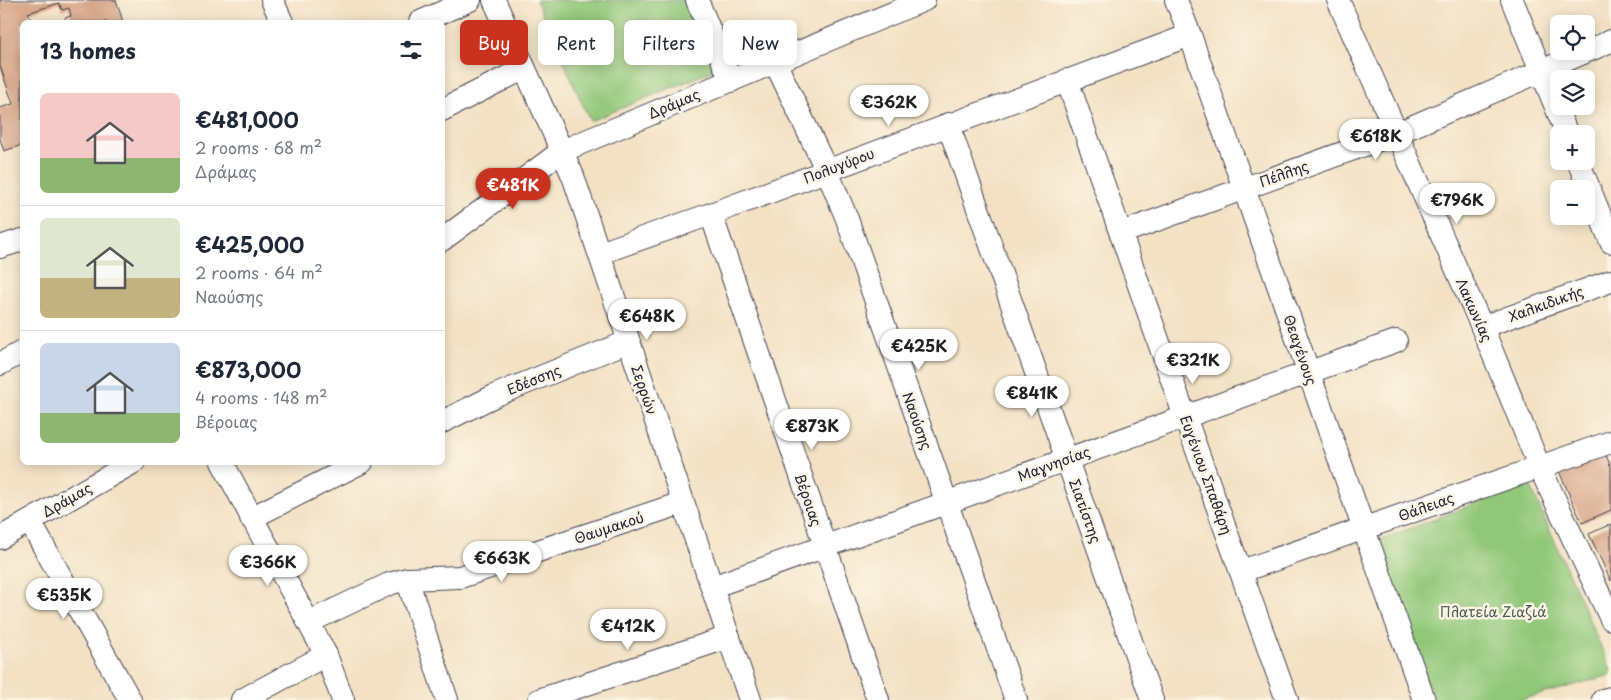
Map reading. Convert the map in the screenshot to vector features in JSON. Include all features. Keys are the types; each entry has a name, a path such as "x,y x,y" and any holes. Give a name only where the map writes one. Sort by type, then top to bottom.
{"street":[{"path":"272,0 281,20"},
{"path":"425,20 470,0"},
{"name":"Σερρών","path":"494,0 523,69 562,151 600,252 627,342 750,700"},
{"path":"696,0 731,81"},
{"name":"Δράμας","path":"797,53 924,0"},
{"name":"Θεαγένους","path":"1176,0 1190,35 1424,700"},
{"name":"Λακωνίας","path":"1338,0 1395,134 1482,327 1539,466 1611,619"},
{"path":"1512,0 1563,125"},
{"name":"Πολυγύρου","path":"600,252 711,214 1190,35"},
{"name":"Πέλλης","path":"1121,233 1395,134 1611,41"},
{"name":"Δράμας","path":"445,238 562,151 768,65"},
{"name":"Ναούσης","path":"776,65 827,171 847,219 1016,700"},
{"path":"445,108 523,69"},
{"name":"Ευγένιου Σπαθάρη","path":"1067,80 1287,700"},
{"name":"Σιατίστης","path":"948,124 1152,700"},
{"path":"1582,170 1611,242"},
{"name":"Βέροιας","path":"711,214 878,700"},
{"path":"0,247 20,241"},
{"name":"Χαλκιδικής","path":"1482,327 1611,281"},
{"name":"Μαγνησίας","path":"712,587 1396,341"},
{"name":"Εδέσσης","path":"445,420 496,395 627,342"},
{"path":"0,364 20,353"},
{"name":"Θάλειας","path":"1242,571 1611,442"},
{"name":"Δράμας","path":"0,538 129,465"},
{"path":"224,465 326,655 343,700"},
{"path":"251,518 356,465"},
{"name":"Θαυμακού","path":"309,622 389,584 407,579 460,577 682,503"},
{"path":"30,522 130,700"},
{"path":"407,579 447,700"},
{"path":"539,700 729,637"},
{"path":"242,700 326,655"},
{"path":"1603,700 1611,698"}],"green space":[{"path":"536,0 691,0 700,20 624,20 624,65 713,65 713,52 720,68 590,121 565,65 614,65 614,20 545,20"},
{"name":"Πλατεία Ζιαζιά","path":"1529,483 1611,670 1611,675 1520,700 1434,700 1377,541"}],"building":[{"path":"0,0 116,0 122,20 66,20 65,18 71,16 69,8 62,10 59,3 28,13 31,20 20,20 20,146 4,151 0,139 0,108 13,104 0,66"},
{"path":"1605,453 1611,467 1611,510 1582,523 1559,471"},
{"path":"1611,524 1611,581 1589,534"}]}
